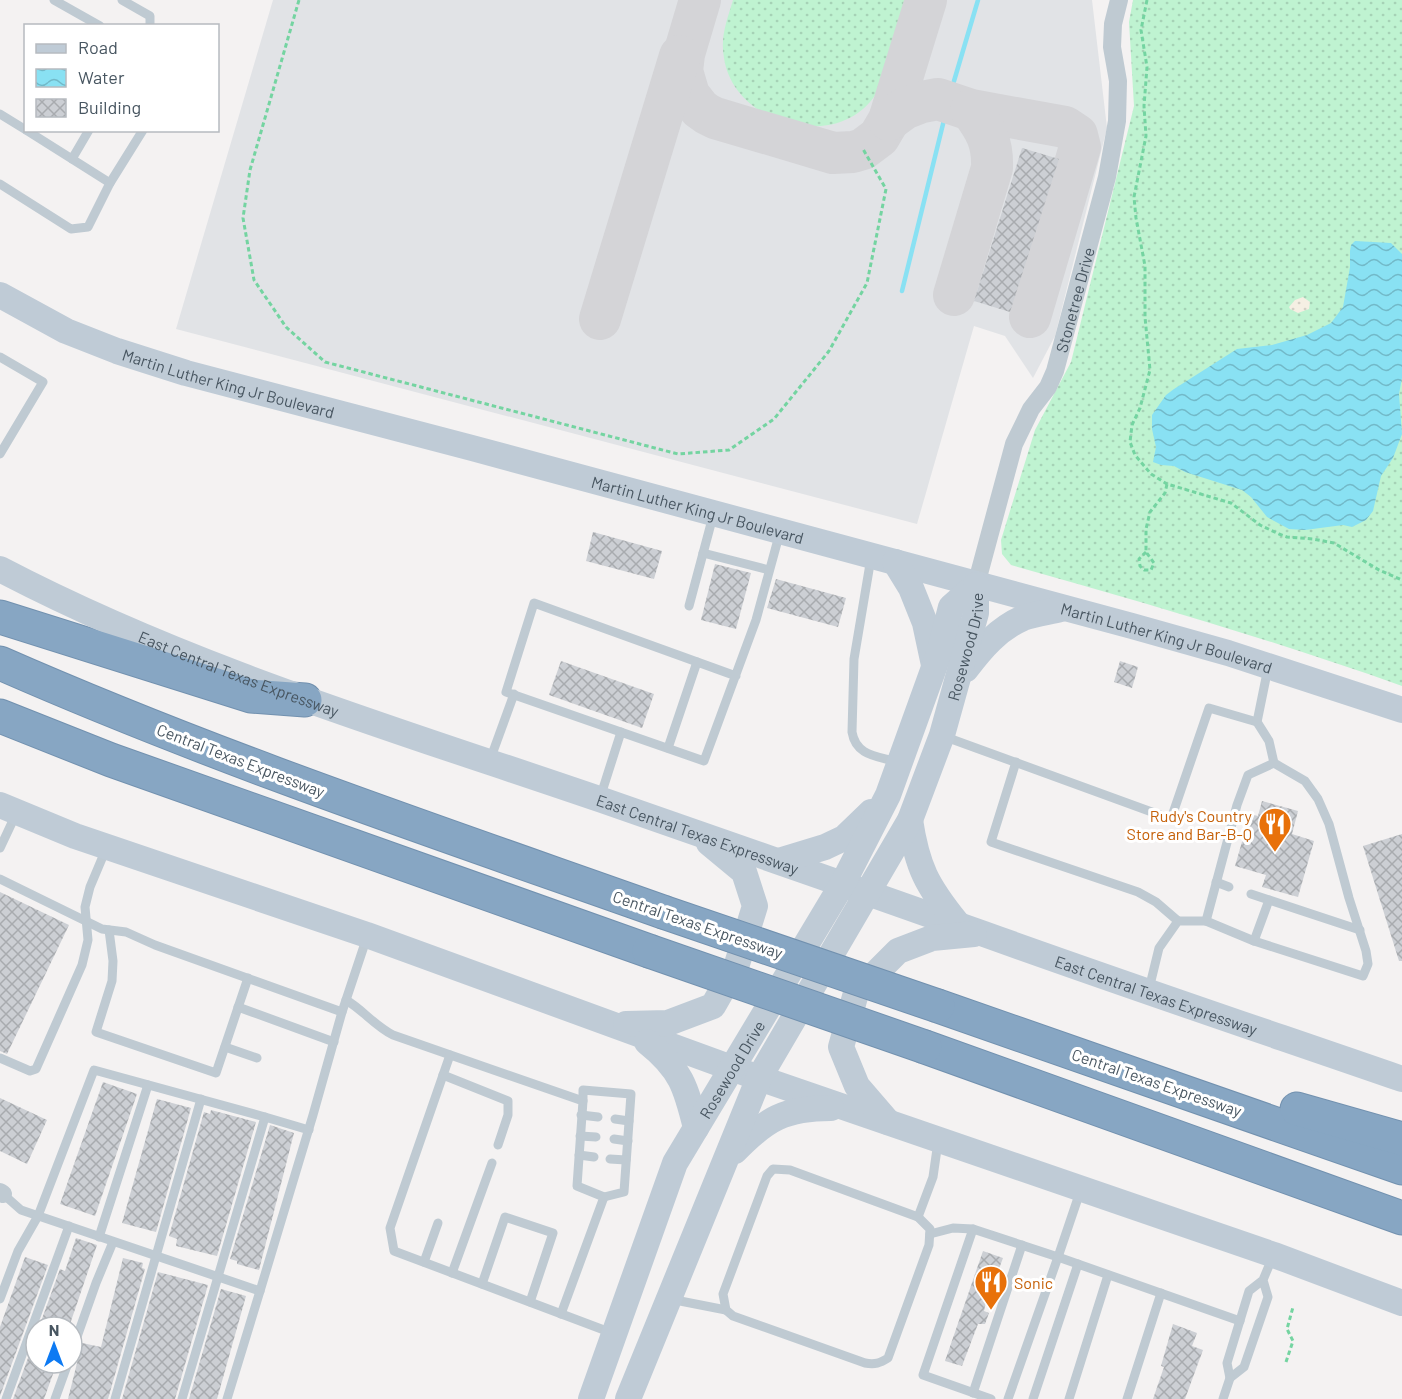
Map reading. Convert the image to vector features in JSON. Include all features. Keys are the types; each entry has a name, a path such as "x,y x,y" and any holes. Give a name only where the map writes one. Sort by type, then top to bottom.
{"highway":[{"path":"0,617 251,696 305,700"},
{"name":"Central Texas Expressway","path":"0,663 77,697 328,793 663,912 1402,1168"},
{"path":"0,716 122,764 1402,1218"},
{"path":"1178,1089 1238,1093 1402,1139"},
{"path":"1340,1196 1380,1225 1402,1235"}],"main road":[{"name":"Martin Luther King Jr Boulevard","path":"0,295 66,331 117,351 186,373 1065,608 1269,666 1402,710"},
{"path":"883,559 911,588 925,623 934,665"},
{"name":"East Central Texas Expressway","path":"0,569 51,596 169,648 305,700 600,799 1402,1079"},
{"name":"Rosewood Drive","path":"591,1399 675,1163 843,883 888,795 901,763 940,651 951,607 976,585"},
{"name":"Rosewood Drive","path":"628,1399 759,1078 910,820 942,735 976,613 976,585"},
{"path":"957,681 984,645 1004,629 1024,618 1065,608"},
{"path":"779,861 825,847 844,838 888,795"},
{"path":"8,808 106,847 367,935 759,1078 1274,1255 1402,1303"},
{"path":"910,820 921,869 936,897 957,924"},
{"path":"624,1029 668,1023 713,1006 737,964 755,906 744,872 697,833"},
{"path":"889,1123 857,1086 841,1047 856,993 898,951 932,938 981,933"},
{"path":"624,1029 665,1056 685,1088 696,1128"},
{"path":"726,1160 755,1130 770,1120 804,1109 846,1108"}],"street":[{"name":"Stonetree Drive","path":"976,585 1014,444 1028,415 1048,387 1055,371 1107,177 1117,121 1118,81 1112,47 1113,24 1119,0"}],"lane":[{"path":"54,0 96,24"},
{"path":"122,0 150,16 150,24"},
{"path":"0,114 24,129"},
{"path":"29,132 110,183"},
{"path":"72,159 88,132"},
{"path":"0,184 71,229 88,227 110,183 142,132"},
{"path":"0,357 43,382 0,454"},
{"path":"689,606 714,513"},
{"path":"736,676 534,603 506,692 704,761 736,676 756,620 780,531"},
{"path":"703,553 769,570"},
{"path":"883,559 854,659 852,732 854,744 862,752 901,763"},
{"path":"668,748 698,662"},
{"path":"1257,722 1269,666"},
{"path":"489,762 514,694"},
{"path":"942,735 1016,762 1171,819 1209,708 1257,722 1269,741 1274,763 1305,781 1318,799 1329,824 1366,951 1368,964 1363,976 1254,941 1206,921 1178,921 1156,902 1137,892 991,842 1016,762"},
{"path":"600,799 621,732"},
{"path":"1206,921 1237,805 1248,776 1274,763"},
{"path":"0,848 8,808"},
{"path":"0,1058 30,1071 36,1069 82,965 88,940 85,906 106,847"},
{"path":"0,879 102,929 126,932 155,945 342,1011"},
{"path":"1216,882 1229,887"},
{"path":"1251,894 1360,930"},
{"path":"1254,941 1269,900"},
{"path":"1148,991 1159,948 1178,921"},
{"path":"109,930 113,961 112,981 96,1032 216,1073 248,978"},
{"path":"227,1399 309,1130 342,1011 367,935"},
{"path":"346,1000 360,1009 382,1030 583,1101"},
{"path":"238,1007 334,1042"},
{"path":"225,1047 257,1058"},
{"path":"450,1055 390,1228 394,1251 615,1333"},
{"path":"0,1299 18,1251 38,1216 94,1070 309,1130"},
{"path":"443,1075 508,1101 508,1115 498,1145"},
{"path":"99,1237 148,1085"},
{"path":"583,1090 631,1094 624,1192 604,1197 577,1186 582,1116 583,1090"},
{"path":"482,1102 486,1092"},
{"path":"116,1399 201,1099"},
{"path":"582,1116 598,1117"},
{"path":"182,1399 266,1117"},
{"path":"615,1119 629,1121"},
{"path":"580,1136 596,1137"},
{"path":"614,1139 628,1141"},
{"path":"918,1217 933,1177 938,1140"},
{"path":"579,1155 594,1157"},
{"path":"610,1159 626,1160"},
{"path":"452,1273 492,1163"},
{"path":"669,1299 726,1310 733,1316 875,1365 888,1358 929,1245 930,1229 918,1217 790,1170 773,1169 767,1176 723,1294 726,1310"},
{"path":"1008,1399 1082,1189"},
{"path":"1,1193 21,1210 260,1291"},
{"path":"561,1314 604,1197"},
{"path":"482,1284 505,1217 553,1233 530,1302"},
{"path":"424,1262 438,1223"},
{"path":"6,1399 69,1226"},
{"path":"930,1234 953,1228 973,1229 1240,1321"},
{"path":"973,1229 923,1375 991,1399"},
{"path":"84,1317 113,1242"},
{"path":"973,1393 1022,1245"},
{"path":"1223,1399 1230,1378 1227,1363 1249,1291 1263,1280 1274,1255"},
{"path":"1033,1399 1078,1264"},
{"path":"1069,1399 1108,1275"},
{"path":"1230,1378 1244,1368 1268,1297 1263,1280"},
{"path":"1127,1399 1161,1293"},
{"path":"55,1399 64,1375"}],"path":[{"path":"299,0 248,182 243,218 254,280 286,327 325,362 678,454 729,450 774,419 829,351 867,283 886,189 862,149"},
{"path":"1147,0 1141,30 1147,67 1144,106 1146,136 1134,197 1145,266 1145,317 1150,370 1140,408 1132,425 1130,442 1135,455 1151,474 1167,484 1231,503 1260,525 1287,537 1313,538 1334,543 1379,570 1402,580"},
{"path":"1146,552 1139,559 1140,566 1144,570 1150,570 1154,562 1146,552 1147,520 1165,494 1167,484"},
{"path":"1286,1362 1293,1341 1287,1329 1293,1307"}],"shaded area":[{"path":"273,0 1092,0 1107,128 1055,336 1033,378 1005,336 974,326 917,524 176,329"}],"green space":[{"path":"733,0 908,0 888,68 877,93 870,102 852,117 830,125 807,126 784,122 763,113 745,98 731,80 724,58 723,43"},
{"path":"1133,0 1402,0 1402,686 1208,622 1011,565 1002,554 1001,540 1035,430 1071,362 1134,106 1129,22"}],"sand":[{"path":"1303,297 1310,302 1309,309 1298,313 1290,309 1289,307 1295,300"}],"water":[{"path":"1355,241 1391,243 1402,254 1402,378 1399,394 1402,434 1393,458 1381,476 1373,511 1366,520 1352,527 1343,525 1305,530 1289,529 1267,517 1251,497 1242,490 1185,472 1174,466 1153,462 1156,447 1152,415 1166,395 1237,349 1272,345 1307,335 1331,323 1343,307 1350,267 1351,245"}],"building":[{"path":"1022,148 1059,159 1010,312 974,301"},
{"path":"593,532 662,551 654,579 586,561"},
{"path":"715,564 751,573 736,629 701,620"},
{"path":"776,579 846,598 838,627 767,608"},
{"path":"561,661 654,694 642,728 549,695"},
{"path":"1120,661 1138,667 1132,688 1114,682"},
{"name":"Rudy's Country Store and Bar-B-Q","path":"1262,801 1298,811 1292,834 1314,841 1298,897 1262,887 1266,875 1235,866 1250,814 1258,816"},
{"path":"1402,834 1402,961 1399,961 1363,846"},
{"path":"0,892 69,925 7,1054 0,1051"},
{"path":"103,1082 137,1094 95,1216 60,1204"},
{"path":"0,1098 47,1120 27,1164 0,1151"},
{"path":"157,1099 191,1108 156,1232 122,1223"},
{"path":"211,1110 256,1122 217,1256 176,1246 177,1239 169,1236 204,1112 210,1114"},
{"path":"270,1125 294,1133 259,1270 237,1264 237,1261 230,1259"},
{"path":"76,1238 97,1245 73,1315 43,1315 60,1269 65,1271"},
{"path":"983,1251 1003,1258 985,1306 984,1311 989,1313 985,1324 978,1324 962,1366 945,1361"},
{"path":"25,1257 48,1265 30,1315 24,1315 24,1330 0,1396 0,1327"},
{"path":"123,1258 143,1263 142,1268 145,1269 108,1399 68,1399 74,1375 84,1375 84,1343 101,1347"},
{"path":"158,1272 208,1285 175,1399 122,1399"},
{"path":"221,1289 246,1296 217,1399 189,1399"},
{"path":"1173,1324 1197,1333 1192,1346 1203,1350 1185,1399 1153,1399 1164,1367 1161,1366"},
{"path":"24,1369 24,1375 53,1375 44,1399 13,1399"}],"waterway":[{"path":"954,81 978,0"},
{"path":"902,291 944,120"}],"taxiway":[{"path":"700,0 684,54 682,71 689,95 700,109 715,118 833,153 863,149 879,137 889,120 926,0"},
{"path":"600,319 680,56"},
{"path":"889,120 904,109 938,99 971,110 1065,127 1077,135 1080,147 1030,317"},
{"path":"954,295 992,168 988,137 971,110"}],"place":[{"name":"Rudy's Country Store and Bar-B-Q","path":"1275,853"},
{"name":"Sonic","path":"991,1311"}]}
